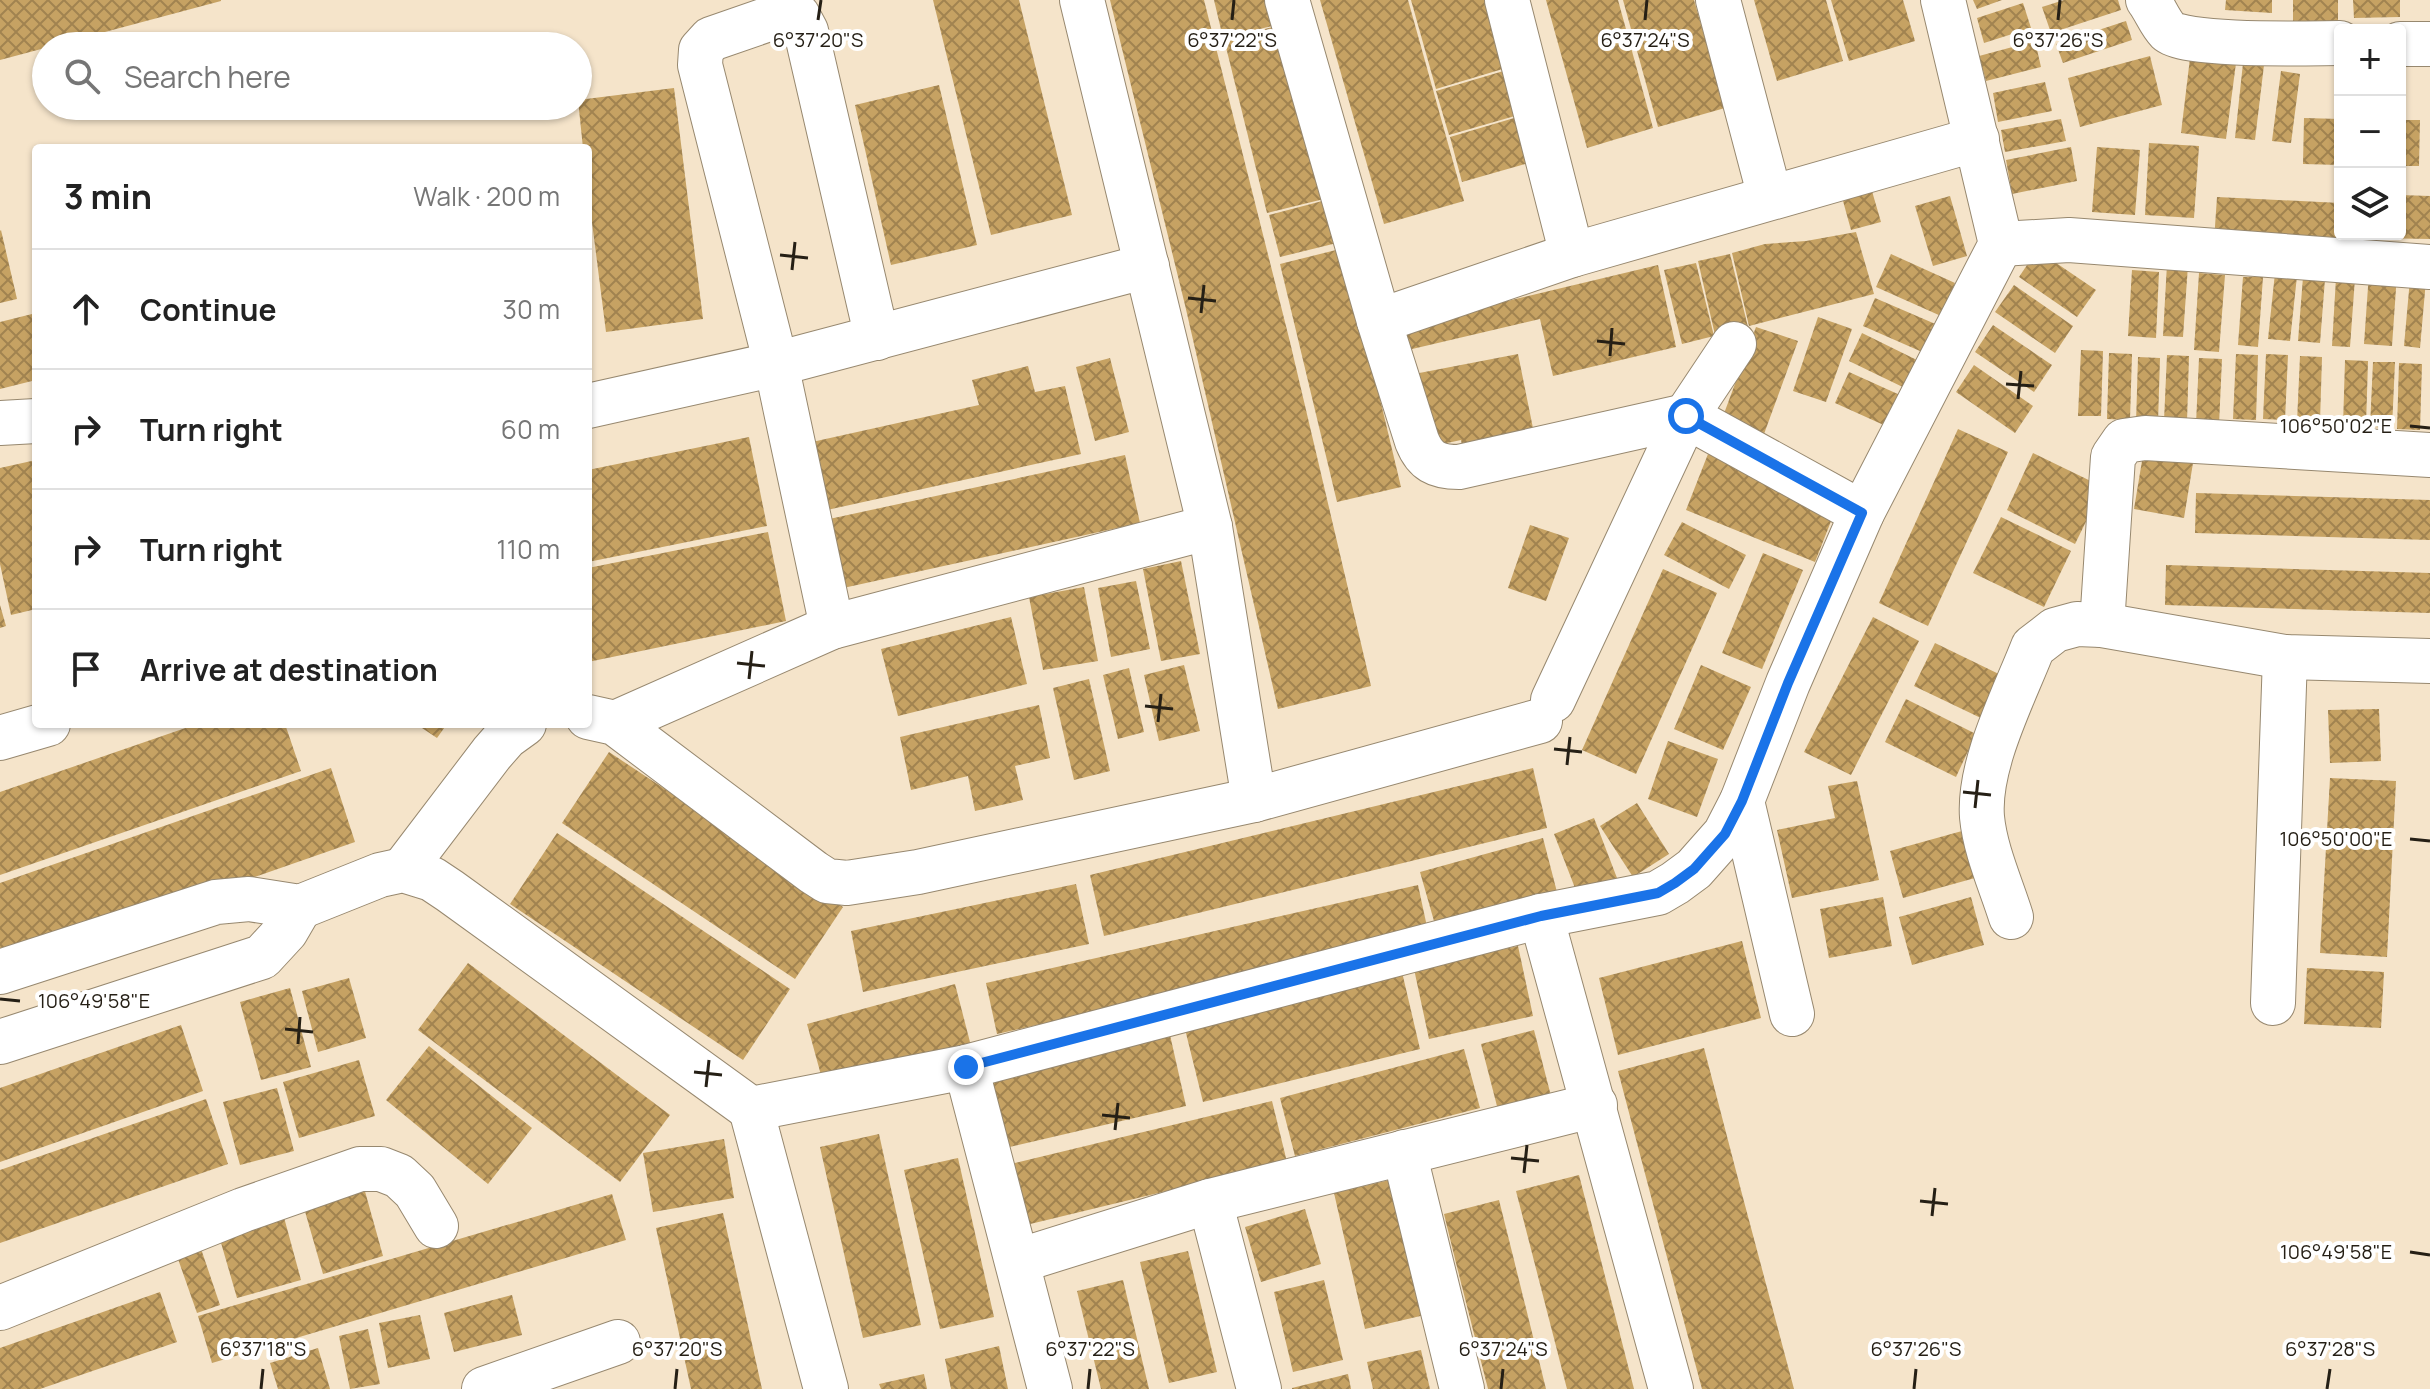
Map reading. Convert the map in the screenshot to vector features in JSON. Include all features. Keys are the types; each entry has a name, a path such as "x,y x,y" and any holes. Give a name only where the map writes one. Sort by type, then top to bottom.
{"street":[{"path":"1082,0 1210,527 1254,800"},
{"path":"1287,0 1379,321 1421,452 1436,465 1459,467 1686,416 1862,513"},
{"path":"1507,0 1572,255"},
{"path":"1718,0 1770,197"},
{"path":"751,1109 966,1067 1541,916 1658,893 1694,869 1725,834 1742,801 1788,683 1862,513 2001,244 1943,0"},
{"path":"2148,0 2168,31 2182,38 2221,42 2334,43"},
{"path":"832,627 776,364 699,61 703,46 711,39 786,13 798,16 806,31 877,338"},
{"path":"2406,44 2430,44"},
{"path":"1379,321 1572,255 1977,139"},
{"path":"2001,244 2069,240 2430,267"},
{"path":"592,405 776,364 1147,266"},
{"path":"602,720 802,865 832,882 853,883 918,872 1254,800 1547,710 1686,416 1734,344"},
{"path":"0,423 32,421"},
{"path":"2102,625 2113,457 2124,441 2145,438 2430,455"},
{"path":"602,720 832,627 1210,527"},
{"path":"2011,917 1984,828 1985,783 1996,743 2037,642 2064,626 2102,625 2285,657 2430,661"},
{"path":"2273,1003 2285,657"},
{"path":"0,738 34,728"},
{"path":"403,870 492,753 518,728"},
{"path":"1742,801 1792,1014"},
{"path":"0,972 216,902 249,899 300,907 380,875 403,870 432,879 751,1109 826,1389"},
{"path":"0,1042 262,957 286,931 300,907"},
{"path":"1541,916 1671,1389"},
{"path":"966,1067 1050,1389"},
{"path":"1018,1261 1210,1201 1595,1105"},
{"path":"1404,1152 1462,1389"},
{"path":"0,1308 243,1210 360,1169 381,1169 399,1176 415,1191 436,1226"},
{"path":"1210,1201 1259,1389"},
{"path":"484,1389 556,1378 618,1342"}],"building":[{"path":"0,0 221,0 105,32 32,32 32,51 0,60"},
{"path":"933,0 1019,0 1072,215 991,235"},
{"path":"1110,0 1204,0 1290,342 1371,686 1278,709 1185,305"},
{"path":"1214,0 1278,0 1284,23 1223,38"},
{"path":"1320,0 1408,0 1464,201 1384,224"},
{"path":"1411,0 1498,0 1516,65 1436,89"},
{"path":"1546,0 1618,0 1653,128 1587,148"},
{"path":"1623,0 1694,0 1725,108 1658,127"},
{"path":"1754,0 1826,0 1843,61 1777,81"},
{"path":"1831,0 1903,0 1915,41 1849,61"},
{"path":"1973,0 2002,0 1977,9"},
{"path":"2064,0 2118,0 2121,10 2051,33 2042,7"},
{"path":"2226,0 2272,0 2272,13 2225,10"},
{"path":"2293,0 2338,0 2338,21 2293,22"},
{"path":"2353,0 2400,0 2400,17 2354,18"},
{"path":"2023,3 2031,28 1984,43 1977,18"},
{"path":"2126,21 2132,40 2063,63 2056,44"},
{"path":"1285,24 1328,198 1267,213 1224,39"},
{"path":"2035,41 2041,67 1986,81 1979,56"},
{"path":"2150,56 2162,105 2080,127 2068,78"},
{"path":"2190,58 2236,63 2226,139 2181,133"},
{"path":"2243,63 2264,65 2255,140 2235,138"},
{"path":"1517,67 1529,112 1449,135 1436,91"},
{"path":"2281,71 2300,74 2291,143 2272,141"},
{"path":"2045,82 2052,111 1998,122 1993,93"},
{"path":"939,85 977,245 891,265 855,105"},
{"path":"674,88 703,319 606,332 592,222 592,144 583,144 580,120 592,120 592,98"},
{"path":"1531,113 1543,159 1462,182 1450,137"},
{"path":"2304,118 2334,119 2334,165 2303,164"},
{"path":"2061,119 2066,141 2005,152 2001,130"},
{"path":"2406,120 2420,120 2419,166 2406,166"},
{"path":"2149,143 2199,146 2194,218 2145,215"},
{"path":"2071,147 2077,181 2012,194 2006,160"},
{"path":"2097,147 2140,150 2135,215 2092,212"},
{"path":"1869,181 1881,222 1851,230 1840,190"},
{"path":"2406,195 2430,196 2430,239 2406,239"},
{"path":"1950,196 1967,256 1933,266 1915,206"},
{"path":"2217,197 2334,203 2334,240 2345,240 2344,248 2214,241"},
{"path":"1330,199 1341,242 1280,257 1269,215"},
{"path":"0,231 17,299 0,303"},
{"path":"1856,232 1874,294 1749,326 1732,253 1765,244"},
{"path":"1344,248 1401,487 1337,502 1280,264"},
{"path":"2037,250 2096,290 2077,317 2019,277"},
{"path":"1730,254 1748,327 1715,335 1698,261"},
{"path":"1891,254 1955,283 1941,316 1876,287"},
{"path":"1696,263 1714,336 1682,344 1664,270"},
{"path":"2167,264 2188,265 2183,337 2163,336"},
{"path":"1658,265 1676,347 1553,376 1540,319 1408,350 1403,326"},
{"path":"2132,270 2159,272 2156,338 2128,336"},
{"path":"2199,273 2225,275 2219,352 2194,350"},
{"path":"2275,273 2297,276 2290,341 2268,339"},
{"path":"2369,273 2397,274 2392,346 2364,344"},
{"path":"2243,277 2263,277 2258,347 2238,345"},
{"path":"2303,277 2325,279 2320,343 2298,341"},
{"path":"2336,278 2355,278 2350,347 2332,346"},
{"path":"2410,279 2426,280 2420,348 2404,346"},
{"path":"2014,285 2073,326 2055,353 1995,312"},
{"path":"1875,298 1940,326 1929,355 1863,326"},
{"path":"32,314 32,381 0,389 0,322"},
{"path":"1818,317 1852,329 1826,402 1793,391"},
{"path":"1993,325 2052,365 2034,392 1975,352"},
{"path":"1756,327 1798,341 1764,434 1722,419"},
{"path":"1862,333 1927,365 1913,392 1849,361"},
{"path":"2081,350 2103,351 2101,416 2078,416"},
{"path":"2109,353 2132,354 2130,420 2107,419"},
{"path":"1518,354 1536,443 1464,458 1461,440 1424,448 1409,375"},
{"path":"2236,354 2258,355 2256,420 2233,419"},
{"path":"2266,354 2288,355 2285,420 2263,419"},
{"path":"2167,355 2189,356 2187,422 2164,421"},
{"path":"2300,356 2322,357 2320,422 2297,422"},
{"path":"2138,357 2160,358 2158,423 2136,423"},
{"path":"1110,358 1129,432 1095,441 1076,367"},
{"path":"2199,358 2222,359 2219,425 2196,424"},
{"path":"2345,360 2368,361 2366,426 2343,426"},
{"path":"2373,362 2395,362 2392,428 2370,427"},
{"path":"2399,363 2422,364 2420,430 2397,429"},
{"path":"1974,365 2033,406 2015,433 1956,392"},
{"path":"1028,366 1035,392 1065,386 1081,454 827,510 812,442 979,405 972,380"},
{"path":"1849,372 1911,400 1897,431 1835,403"},
{"path":"1958,429 2008,452 1928,626 1879,603"},
{"path":"749,437 767,526 592,561 592,469"},
{"path":"2033,453 2103,487 2075,544 2007,510"},
{"path":"1708,454 1837,506 1815,562 1686,510"},
{"path":"1125,455 1140,523 834,590 820,521"},
{"path":"2143,455 2193,463 2184,518 2134,509"},
{"path":"32,461 32,610 11,615 0,564 0,468"},
{"path":"2196,493 2430,500 2430,540 2195,533"},
{"path":"2001,517 2071,551 2044,607 1973,573"},
{"path":"1682,522 1746,555 1729,589 1664,555"},
{"path":"1530,525 1569,538 1546,601 1508,588"},
{"path":"768,532 786,621 592,661 592,567"},
{"path":"1763,553 1803,570 1762,669 1722,653"},
{"path":"1181,561 1200,654 1161,661 1143,569"},
{"path":"2166,565 2430,573 2430,613 2165,605"},
{"path":"1663,569 1717,593 1636,774 1582,750"},
{"path":"1136,581 1150,649 1111,657 1098,588"},
{"path":"1084,587 1098,661 1043,670 1029,597"},
{"path":"0,605 6,626 0,628"},
{"path":"1011,617 1027,684 898,716 881,649"},
{"path":"1873,617 1919,641 1851,775 1804,752"},
{"path":"1935,643 2005,677 1985,720 1914,686"},
{"path":"1184,665 1200,731 1159,741 1144,675"},
{"path":"1701,665 1751,687 1723,750 1674,729"},
{"path":"1129,668 1144,732 1118,739 1103,675"},
{"path":"1089,679 1110,771 1074,780 1053,688"},
{"path":"1906,699 1976,734 1956,777 1885,742"},
{"path":"1039,705 1050,758 1015,766 1023,800 975,811 968,776 911,790 900,737"},
{"path":"2379,709 2381,761 2330,763 2328,710"},
{"path":"185,728 286,728 301,771 0,875 0,792"},
{"path":"422,728 444,728 437,738"},
{"path":"1668,741 1718,759 1697,817 1648,799"},
{"path":"609,752 843,907 795,979 562,823"},
{"path":"331,768 355,842 0,966 0,883"},
{"path":"1533,768 1547,828 1104,936 1090,875"},
{"path":"2330,778 2396,781 2387,957 2320,953"},
{"path":"1857,781 1879,880 1792,898 1777,830 1835,818 1828,786"},
{"path":"1637,803 1669,854 1633,877 1600,826"},
{"path":"1594,818 1617,878 1577,893 1554,834"},
{"path":"1962,831 1975,878 1903,898 1890,851"},
{"path":"557,833 790,989 743,1060 510,904"},
{"path":"1543,838 1558,896 1436,928 1420,872"},
{"path":"1076,884 1089,944 863,992 851,931"},
{"path":"1418,885 1429,936 997,1034 986,983"},
{"path":"1883,897 1892,946 1829,958 1820,909"},
{"path":"1971,897 1984,945 1912,965 1899,917"},
{"path":"1742,941 1761,1018 1618,1055 1599,978"},
{"path":"1518,946 1533,1016 1429,1039 1414,969"},
{"path":"468,963 670,1115 620,1182 418,1030"},
{"path":"2307,968 2384,972 2381,1028 2304,1024"},
{"path":"1402,972 1420,1049 1203,1102 1184,1025"},
{"path":"349,978 366,1038 318,1052 302,991"},
{"path":"955,984 971,1046 824,1086 807,1024"},
{"path":"290,988 311,1067 261,1080 240,1002"},
{"path":"181,1025 203,1091 0,1162 0,1088"},
{"path":"1534,1030 1551,1096 1498,1110 1481,1044"},
{"path":"1170,1035 1186,1106 997,1150 981,1078"},
{"path":"429,1046 532,1128 488,1184 386,1100"},
{"path":"1704,1048 1794,1389 1702,1389 1687,1333 1618,1071"},
{"path":"1464,1049 1480,1108 1295,1156 1280,1098"},
{"path":"359,1060 375,1116 299,1138 283,1082"},
{"path":"277,1088 294,1151 240,1165 223,1102"},
{"path":"206,1099 228,1164 0,1243 0,1170"},
{"path":"1272,1101 1287,1162 1022,1226 1007,1165"},
{"path":"879,1134 921,1325 863,1338 820,1147"},
{"path":"724,1139 734,1198 653,1212 643,1153"},
{"path":"958,1158 994,1317 940,1329 904,1170"},
{"path":"1579,1175 1634,1389 1567,1389 1516,1191"},
{"path":"361,1177 383,1256 323,1274 300,1194"},
{"path":"1398,1178 1429,1314 1365,1329 1334,1193"},
{"path":"612,1194 626,1240 212,1363 198,1316"},
{"path":"1499,1200 1546,1389 1488,1389 1456,1263 1444,1214"},
{"path":"1305,1209 1321,1264 1261,1282 1245,1227"},
{"path":"282,1210 301,1280 237,1298 217,1229"},
{"path":"723,1213 762,1389 691,1389 656,1228"},
{"path":"196,1234 220,1305 197,1313 172,1242"},
{"path":"1188,1251 1217,1372 1169,1383 1140,1262"},
{"path":"1123,1280 1149,1389 1101,1389 1077,1291"},
{"path":"1324,1280 1343,1360 1293,1372 1274,1292"},
{"path":"160,1292 177,1342 40,1389 0,1389 0,1348"},
{"path":"512,1295 522,1335 454,1352 444,1313"},
{"path":"420,1315 430,1359 388,1368 379,1323"},
{"path":"368,1329 380,1384 350,1389 339,1336"},
{"path":"999,1346 1008,1389 951,1389 945,1359"},
{"path":"318,1348 330,1389 278,1389 270,1363"},
{"path":"1421,1350 1430,1389 1373,1389 1367,1362"},
{"path":"924,1374 927,1389 881,1389 879,1384"},
{"path":"1348,1374 1351,1389 1292,1389 1292,1388"}],"route":[{"path":"966,1067 1541,916 1658,893 1694,869 1725,834 1742,801 1788,683 1862,513 1686,416"}]}
